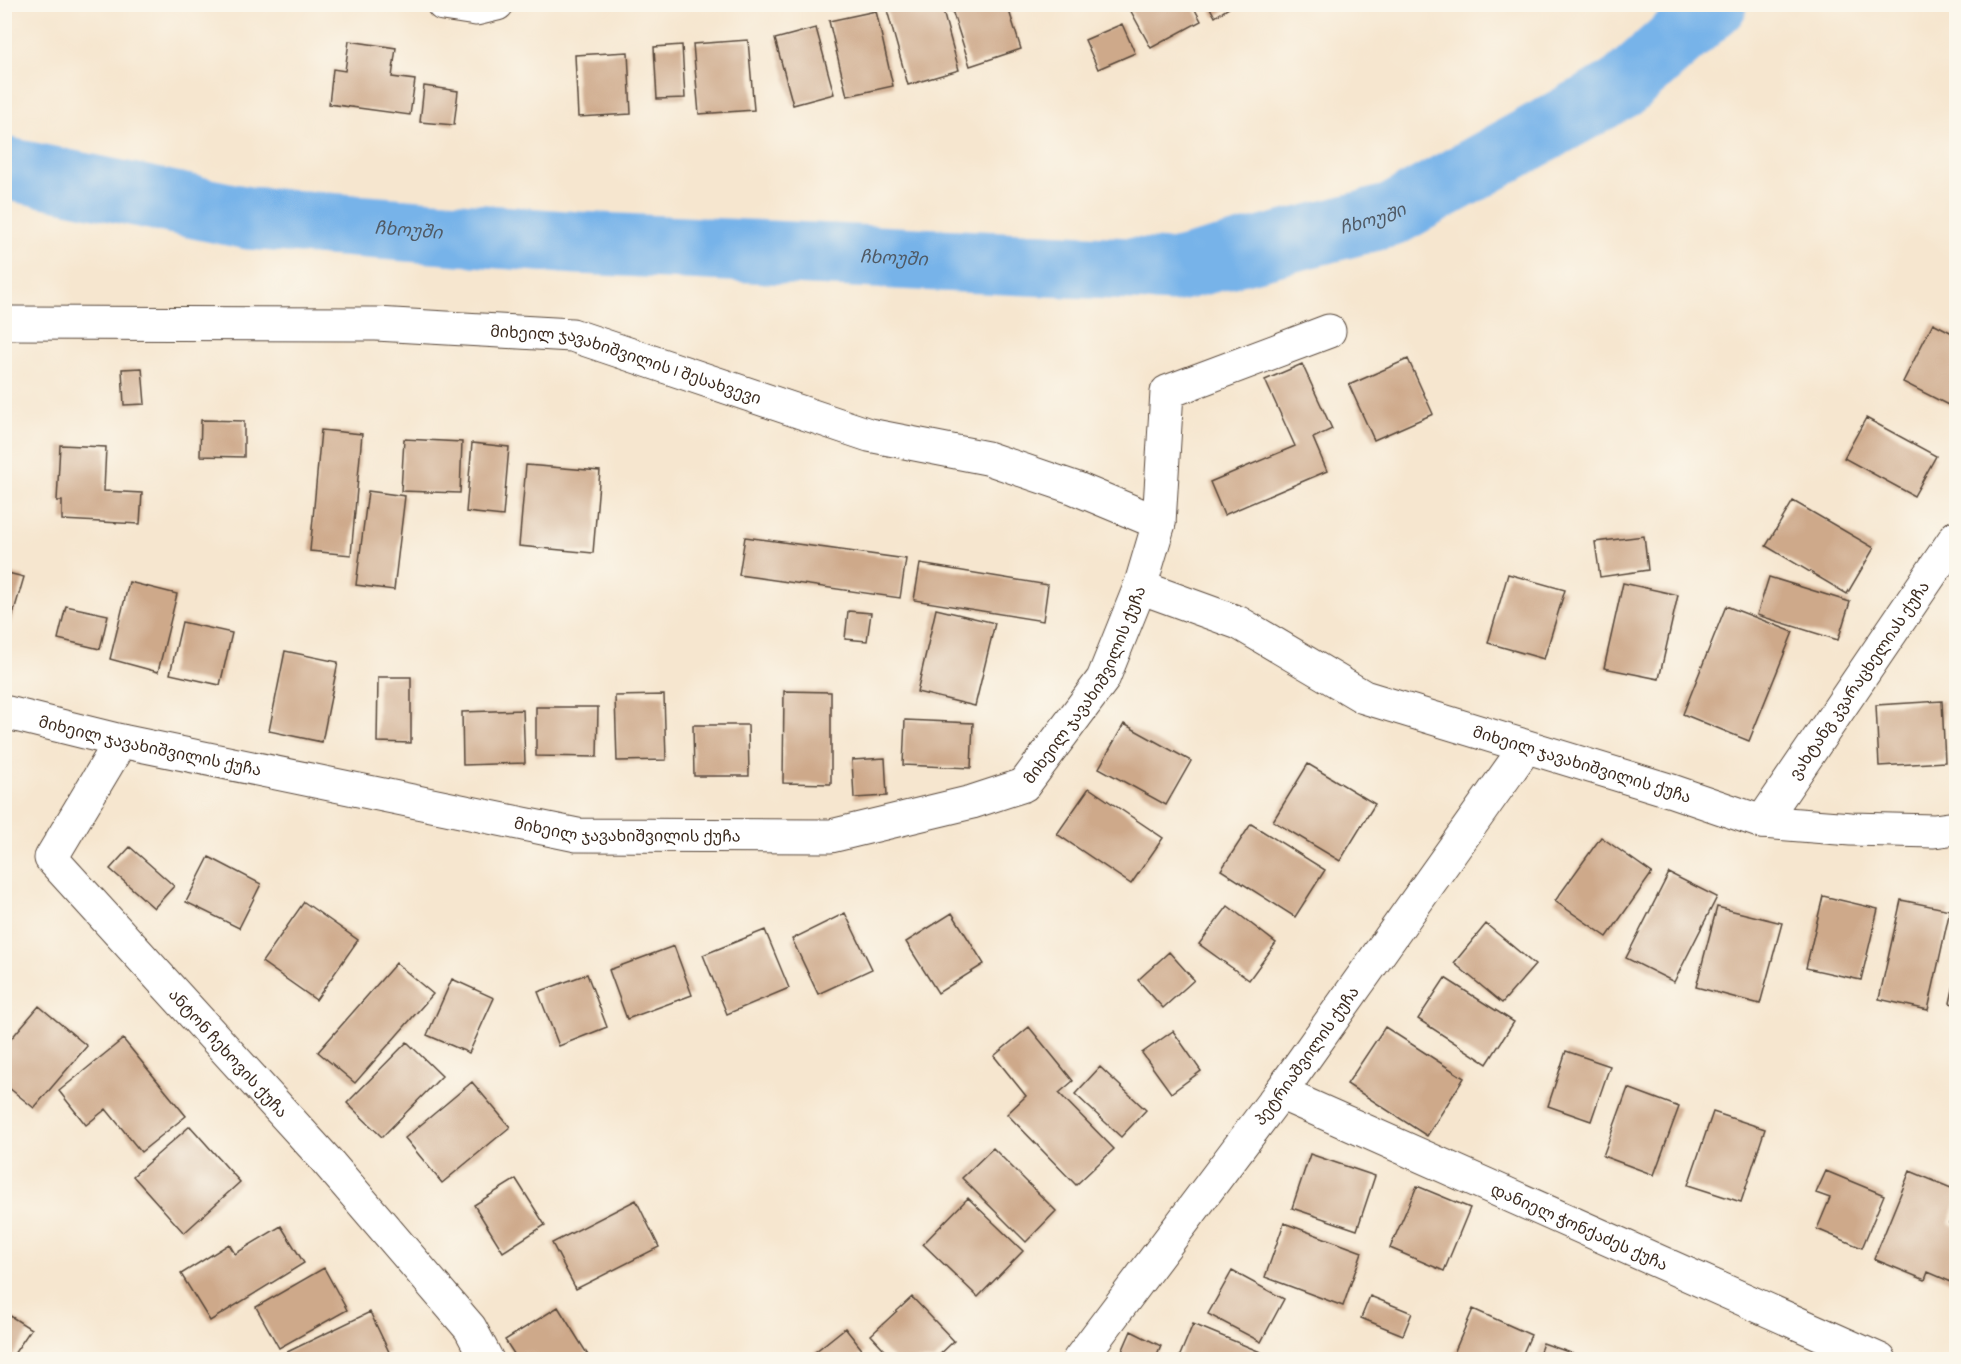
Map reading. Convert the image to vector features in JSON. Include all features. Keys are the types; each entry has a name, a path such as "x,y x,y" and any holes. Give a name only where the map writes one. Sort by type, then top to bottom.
{"street":[{"path":"443,4 476,9 497,4"},
{"name":"მიხეილ ჯავახიშვილის I შესახვევი","path":"4,323 376,324 572,335 869,435 987,458 1075,488 1159,523"},
{"path":"1140,587 1159,523 1167,392 1329,331"},
{"name":"ვახტანგ კვარაცხელიას ქუჩა","path":"1762,822 1956,537"},
{"name":"მიხეილ ჯავახიშვილის ქუჩა","path":"4,712 121,741 577,835 831,836 972,802 1024,785 1103,679 1140,587 1239,622 1364,697 1672,791 1762,822 1851,829 1934,831 1956,828"},
{"name":"ანტონ ჩეხოვის ქუჩა","path":"121,741 51,858 326,1160 470,1328 487,1359"},
{"name":"პეტრიაშვილის ქუჩა","path":"1079,1359 1280,1093 1526,747"},
{"name":"დანიელ ჭონქაძეს ქუჩა","path":"1280,1093 1880,1359"}],"building":[{"path":"907,4 941,4 959,70 908,85 887,10"},
{"path":"950,4 1007,4 1021,49 970,66"},
{"path":"1127,4 1192,4 1201,21 1151,48"},
{"path":"1208,4 1235,4 1215,17"},
{"path":"876,11 893,86 847,96 829,21"},
{"path":"1122,24 1135,53 1098,69 1085,40"},
{"path":"816,28 834,94 793,105 775,39"},
{"path":"748,40 754,110 699,114 693,44"},
{"path":"349,41 396,48 392,77 415,80 410,115 329,104 333,69 345,71"},
{"path":"682,45 685,98 657,99 654,47"},
{"path":"628,52 631,114 578,117 575,55"},
{"path":"424,86 458,91 454,125 420,122"},
{"path":"1933,323 1956,335 1956,409 1903,382"},
{"path":"1408,359 1433,414 1374,440 1349,385"},
{"path":"1302,364 1332,429 1313,438 1327,471 1224,515 1210,482 1295,446 1265,380"},
{"path":"142,368 145,404 124,405 122,369"},
{"path":"1866,418 1936,456 1914,496 1844,458"},
{"path":"201,420 244,421 244,457 200,456"},
{"path":"321,430 362,434 351,555 310,551"},
{"path":"404,439 462,442 460,493 401,491"},
{"path":"472,443 509,447 503,516 466,512"},
{"path":"60,445 106,447 104,491 142,493 140,524 62,520 62,501 57,501"},
{"path":"526,465 600,471 593,553 519,546"},
{"path":"368,491 405,496 394,590 356,585"},
{"path":"1793,501 1874,548 1847,594 1766,546"},
{"path":"1644,536 1648,570 1600,577 1595,542"},
{"path":"745,537 906,559 900,598 739,575"},
{"path":"920,564 1048,585 1043,621 914,600"},
{"path":"4,572 24,577 5,642 4,642"},
{"path":"1508,574 1565,590 1544,659 1488,643"},
{"path":"1769,577 1850,602 1838,640 1757,615"},
{"path":"129,582 177,594 158,672 110,659"},
{"path":"1623,583 1678,595 1659,679 1604,668"},
{"path":"66,606 108,615 100,649 58,639"},
{"path":"1726,606 1793,632 1749,741 1683,714"},
{"path":"936,609 995,623 975,706 917,692"},
{"path":"848,611 871,613 867,641 845,639"},
{"path":"182,622 232,633 220,685 170,674"},
{"path":"285,651 338,662 322,742 269,731"},
{"path":"378,677 411,677 411,743 377,742"},
{"path":"784,691 831,692 831,784 783,783"},
{"path":"664,695 666,760 617,761 615,696"},
{"path":"1942,701 1945,762 1879,766 1876,705"},
{"path":"536,707 598,707 597,757 536,756"},
{"path":"523,710 525,763 463,765 462,712"},
{"path":"905,720 973,723 971,768 903,765"},
{"path":"1124,724 1191,761 1166,805 1099,768"},
{"path":"693,725 748,725 749,776 694,776"},
{"path":"885,758 887,796 854,798 852,760"},
{"path":"1308,764 1375,804 1340,861 1273,821"},
{"path":"1089,788 1163,838 1131,884 1057,834"},
{"path":"1251,824 1325,870 1295,917 1221,870"},
{"path":"1601,837 1652,873 1607,937 1555,901"},
{"path":"130,847 174,886 154,908 110,869"},
{"path":"209,857 261,884 239,928 186,902"},
{"path":"1669,873 1717,897 1674,982 1626,958"},
{"path":"1823,896 1878,909 1861,980 1806,968"},
{"path":"1901,900 1950,910 1928,1010 1879,999"},
{"path":"304,902 358,940 316,1000 262,962"},
{"path":"1228,906 1276,943 1249,980 1199,944"},
{"path":"1717,907 1782,923 1760,1004 1696,987"},
{"path":"845,913 872,969 818,994 792,939"},
{"path":"952,913 984,964 938,993 906,942"},
{"path":"1486,924 1535,965 1502,1003 1454,963"},
{"path":"765,930 789,988 727,1014 703,955"},
{"path":"674,946 692,995 627,1019 609,970"},
{"path":"1169,952 1194,980 1163,1008 1138,980"},
{"path":"396,963 433,994 355,1083 318,1052"},
{"path":"587,974 607,1027 559,1046 538,992"},
{"path":"1956,976 1956,1005 1950,1003"},
{"path":"1445,978 1514,1022 1487,1064 1418,1019"},
{"path":"452,979 494,998 469,1053 427,1035"},
{"path":"39,1006 87,1046 34,1108 4,1084 4,1047"},
{"path":"1029,1027 1073,1081 1059,1093 1114,1149 1076,1185 1007,1114 1026,1096 994,1056"},
{"path":"1385,1027 1464,1078 1427,1136 1347,1084"},
{"path":"1173,1031 1201,1071 1171,1093 1142,1053"},
{"path":"123,1039 186,1116 141,1152 106,1109 86,1125 59,1091"},
{"path":"407,1042 442,1076 382,1137 347,1103"},
{"path":"1566,1051 1610,1066 1591,1121 1548,1106"},
{"path":"1100,1067 1146,1110 1121,1137 1075,1094"},
{"path":"472,1082 510,1127 442,1183 405,1138"},
{"path":"1628,1088 1679,1107 1654,1175 1603,1156"},
{"path":"1713,1112 1765,1129 1741,1202 1688,1185"},
{"path":"190,1126 240,1182 184,1233 133,1176"},
{"path":"993,1148 1056,1211 1026,1242 962,1178"},
{"path":"1310,1154 1375,1176 1357,1230 1292,1208"},
{"path":"1826,1171 1884,1195 1862,1248 1817,1229 1830,1198 1816,1193"},
{"path":"1910,1171 1956,1190 1956,1203 1949,1223 1956,1226 1956,1284 1928,1272 1925,1280 1874,1259"},
{"path":"516,1179 545,1225 503,1252 474,1205"},
{"path":"1417,1186 1470,1208 1444,1271 1390,1248"},
{"path":"968,1198 1023,1251 978,1297 923,1244"},
{"path":"636,1200 659,1247 576,1289 552,1243"},
{"path":"1284,1223 1362,1252 1343,1306 1265,1277"},
{"path":"281,1226 304,1263 210,1321 181,1274 229,1244 235,1254"},
{"path":"324,1268 347,1310 279,1348 256,1307"},
{"path":"1232,1271 1284,1299 1261,1342 1208,1314"},
{"path":"1370,1296 1412,1313 1403,1335 1361,1318"},
{"path":"912,1297 954,1341 934,1360 894,1360 871,1335"},
{"path":"558,1307 591,1360 518,1360 505,1340"},
{"path":"1473,1309 1531,1335 1520,1360 1451,1360"},
{"path":"4,1312 31,1329 10,1360 4,1360"},
{"path":"370,1312 389,1352 373,1360 278,1360 277,1357"},
{"path":"1193,1324 1270,1356 1269,1360 1178,1360"},
{"path":"845,1328 864,1352 854,1360 805,1360"},
{"path":"1131,1331 1161,1346 1155,1360 1134,1360 1121,1354"},
{"path":"1543,1343 1588,1359 1588,1360 1537,1360"}],"waterway":[{"name":"ჩხოუში","path":"4,168 248,218 578,243 1173,271 1392,215 1623,87 1716,4"}]}
